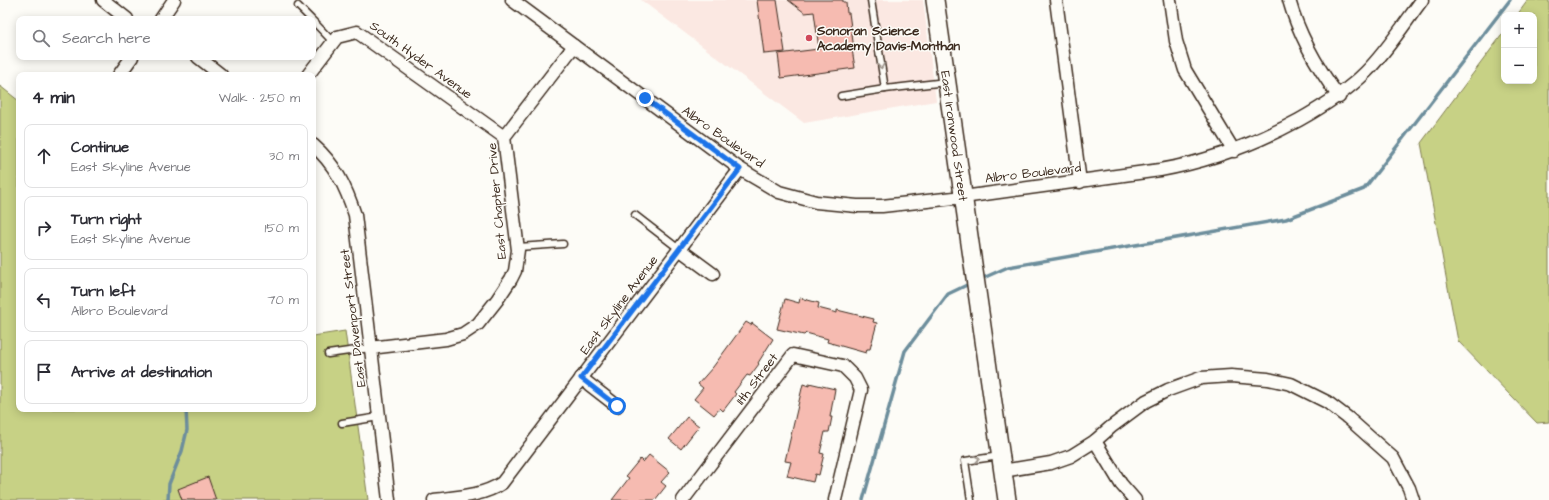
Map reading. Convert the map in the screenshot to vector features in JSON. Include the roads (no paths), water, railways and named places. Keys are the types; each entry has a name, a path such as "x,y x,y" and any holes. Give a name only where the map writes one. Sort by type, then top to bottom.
{"street":[{"path":"103,0 123,16"},
{"path":"162,16 174,0"},
{"name":"Albro Boulevard","path":"512,0 740,169 779,192 816,202 857,206 882,206 1080,182 1186,166 1234,151 1286,127 1339,97 1366,72 1390,44 1422,0"},
{"name":"East Ironwood Street","path":"935,0 1007,500"},
{"path":"1056,0 1080,182"},
{"path":"1170,0 1176,41 1185,70 1234,151"},
{"path":"1289,0 1306,46 1339,97"},
{"name":"South Hyder Avenue","path":"310,72 337,37 357,32 504,137"},
{"name":"East Chapter Drive","path":"370,348 450,338 471,330 478,324 497,300 511,279 518,260 518,247 504,137 574,46"},
{"path":"121,72 130,60"},
{"path":"202,60 217,72"},
{"name":"East Davenport Street","path":"316,148 335,168 348,192 355,215 389,500"},
{"name":"East Skyline Avenue","path":"434,500 475,494 490,495 495,488 502,483 740,169"},
{"path":"679,249 713,274"},
{"name":"11th Street","path":"683,500 793,355 844,366 855,378 861,390 835,500"},
{"path":"1001,463 1051,463 1071,456 1095,441 1146,401 1168,390 1201,378 1231,376 1268,379 1291,384 1314,394 1348,418 1393,458 1409,488 1413,500"},
{"path":"581,378 617,406"},
{"path":"1095,441 1121,484 1135,500"}],"lane":[{"path":"871,0 885,89"},
{"path":"298,6 308,16"},
{"path":"316,24 333,42"},
{"path":"841,96 946,82"},
{"path":"635,215 679,249"},
{"path":"518,247 563,244"},
{"path":"328,354 370,348"},
{"path":"342,423 378,417"},
{"path":"971,500 965,461 1001,463"}],"waterway":[{"path":"981,279 1008,267 1286,219 1364,189 1510,0"},
{"path":"863,500 905,351 948,294 971,283"},
{"path":"168,500 169,484 182,451 187,430 186,412"}],"place":[{"name":"Sonoran Science Academy Davis-Monthan","path":"809,38"}]}
